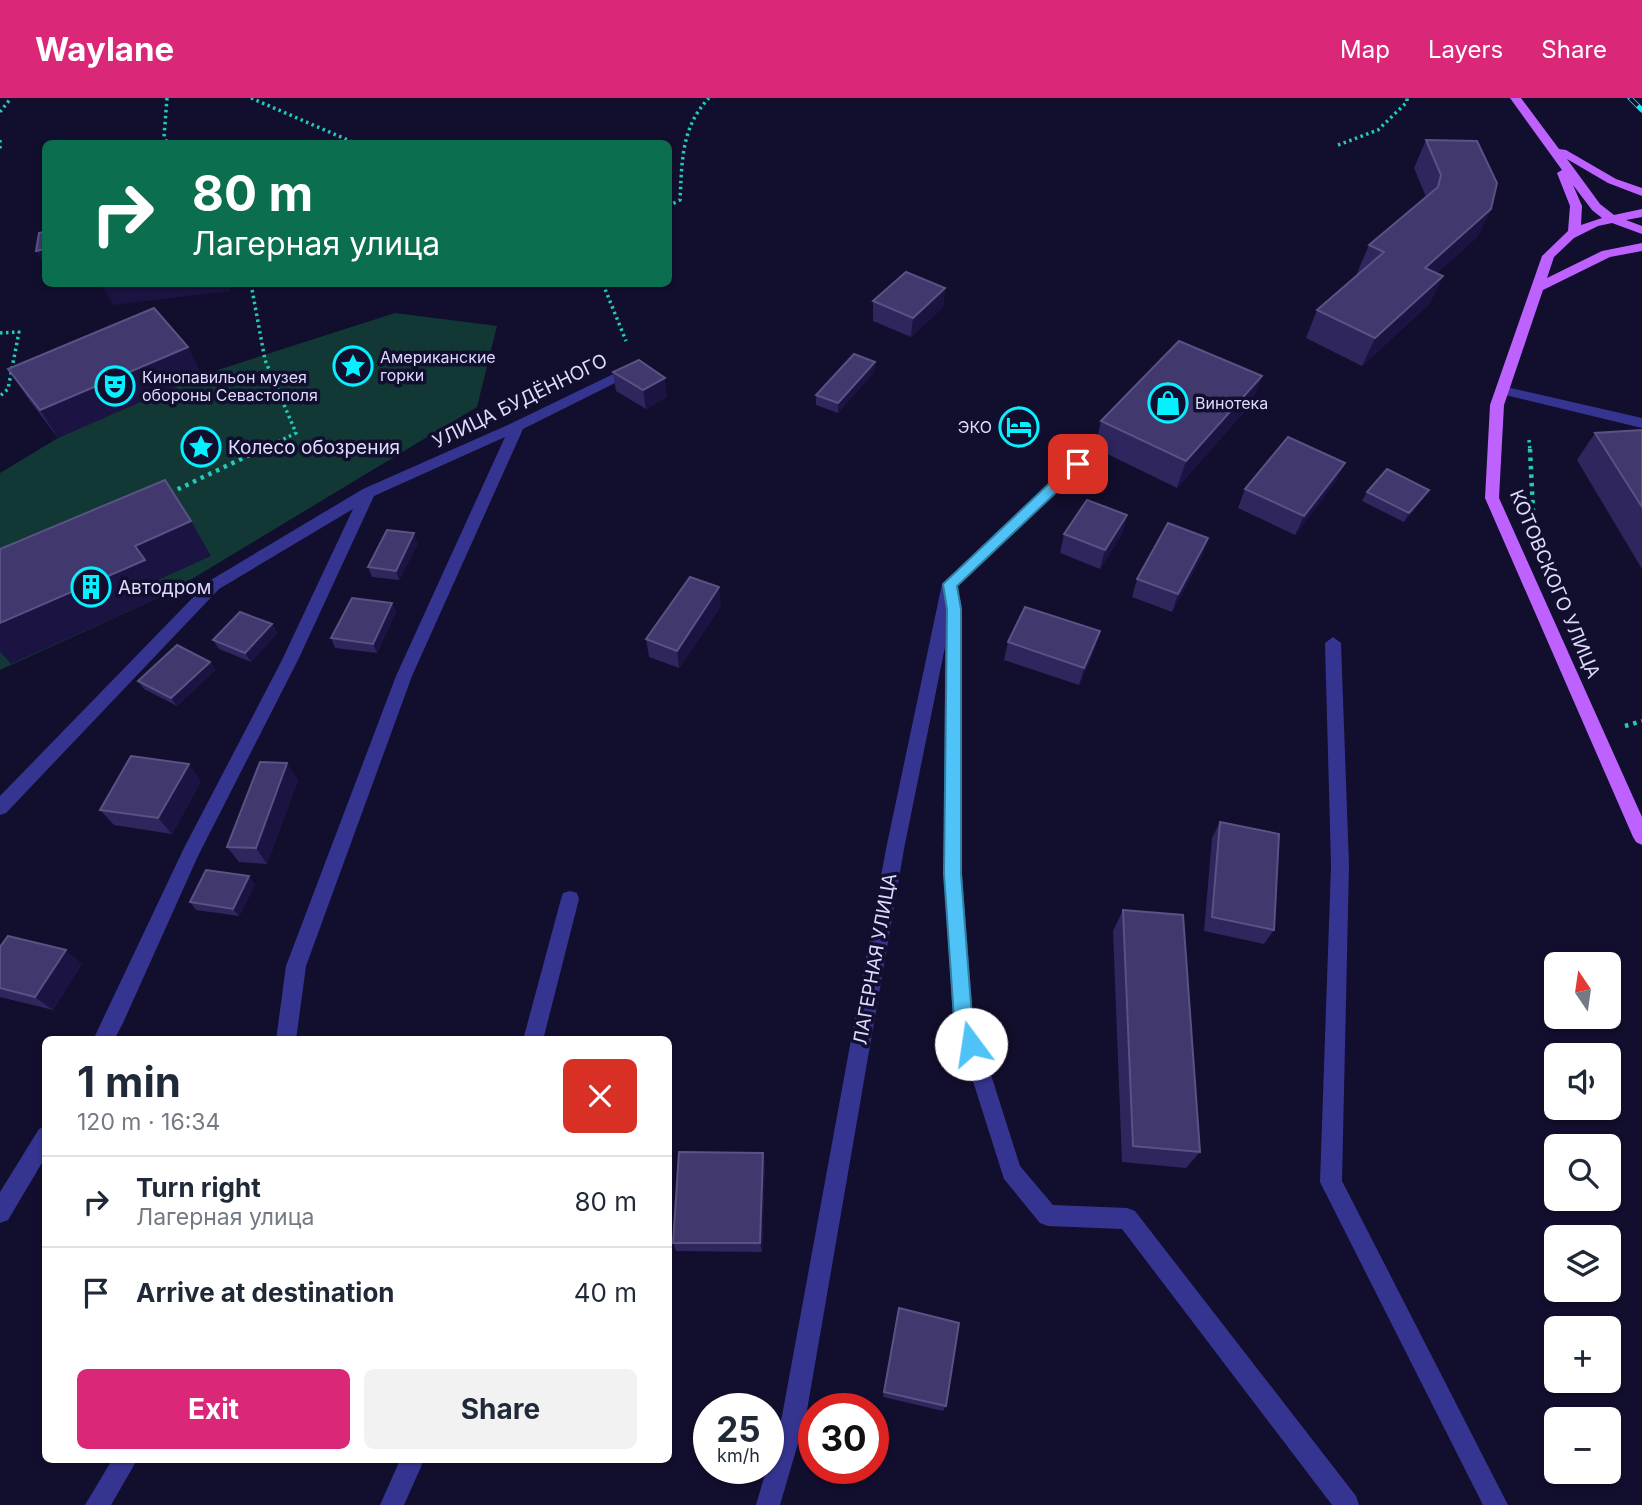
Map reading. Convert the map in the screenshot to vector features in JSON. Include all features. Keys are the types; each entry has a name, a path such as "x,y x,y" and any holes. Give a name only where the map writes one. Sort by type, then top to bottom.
{"main road":[{"path":"1515,98 1597,207 1610,218 1642,230"},
{"path":"1550,144 1595,173 1642,192"},
{"path":"1550,144 1576,206 1574,232 1610,218 1642,213"},
{"name":"КОТОВСКОГО УЛИЦА","path":"1574,232 1548,256 1497,405 1492,498 1642,837"},
{"path":"1535,289 1606,254 1642,247"}],"street":[{"name":"УЛИЦА БУДЁННОГО","path":"0,808 214,585 368,493 517,426 636,367"},
{"path":"1502,390 1642,423"},
{"path":"287,1036 296,966 404,676 517,426"},
{"path":"1078,464 950,584 954,609 953,874 963,1018 1011,1172 1048,1215 1127,1219 1347,1505"},
{"path":"105,1036 117,1017 190,853 290,660 368,493"},
{"name":"ЛАГЕРНАЯ УЛИЦА","path":"768,1505 794,1416 895,849 950,584"},
{"path":"1333,643 1340,866 1331,1182 1496,1505"},
{"path":"534,1036 570,900"},
{"path":"0,1212 42,1143"},
{"path":"97,1505 123,1463"},
{"path":"393,1505 411,1463"}],"path":[{"path":"0,112 11,98"},
{"path":"166,140 167,98"},
{"path":"250,98 348,140"},
{"path":"672,204 680,200 685,132 701,105 709,98"},
{"path":"1338,145 1377,130 1407,102 1407,98"},
{"path":"0,140 0,149"},
{"path":"163,497 296,433 265,360 252,287"},
{"path":"604,287 636,367"},
{"path":"0,333 19,332 8,389 0,396"},
{"path":"1526,396 1533,516"}],"green space":[{"path":"395,313 497,326 477,407 167,594 0,670 0,473 58,438 202,375"}],"building":[{"path":"1426,140 1477,141 1497,183 1491,209 1425,268 1443,276 1375,338 1317,310 1384,252 1369,245 1438,187 1441,175"},
{"path":"39,233 42,233 42,250 36,251"},
{"path":"906,272 945,288 913,318 873,301"},
{"path":"154,308 188,347 40,410 8,369"},
{"path":"1179,341 1262,376 1186,461 1101,421"},
{"path":"854,354 875,362 838,403 816,395"},
{"path":"639,360 665,378 643,390 613,372"},
{"path":"1642,430 1642,507 1595,433"},
{"path":"1288,437 1345,463 1304,516 1245,489"},
{"path":"1387,469 1429,490 1409,513 1367,492"},
{"path":"165,480 191,521 135,546 145,560 0,623 0,549"},
{"path":"1087,500 1127,515 1105,550 1064,534"},
{"path":"1168,523 1208,538 1178,594 1137,579"},
{"path":"387,530 414,533 396,571 368,567"},
{"path":"690,577 719,587 677,651 646,639"},
{"path":"352,598 392,603 373,644 331,638"},
{"path":"1025,607 1100,631 1084,668 1008,642"},
{"path":"240,612 272,624 245,653 213,640"},
{"path":"177,645 210,662 171,698 138,681"},
{"path":"131,756 189,764 158,818 100,810"},
{"path":"260,762 287,763 256,848 227,847"},
{"path":"1220,822 1279,834 1274,930 1212,917"},
{"path":"206,870 249,876 233,909 190,902"},
{"path":"1123,910 1183,915 1200,1152 1133,1146"},
{"path":"8,936 66,950 35,997 0,988 0,947"},
{"path":"679,1152 763,1153 760,1243 673,1243"},
{"path":"899,1308 959,1323 946,1406 884,1392"}],"railway":[{"path":"1630,98 1642,110"}],"place":[{"name":"Американские горки","path":"353,366"},
{"name":"Кинопавильон музея обороны Севастополя","path":"115,386"},
{"name":"Винотека","path":"1168,403"},
{"name":"ЭКО","path":"1019,427"},
{"name":"Колесо обозрения","path":"201,447"},
{"name":"Автодром","path":"91,587"}],"route":[{"path":"971,1044 963,1018 953,874 954,609 950,584 1078,464"}]}
